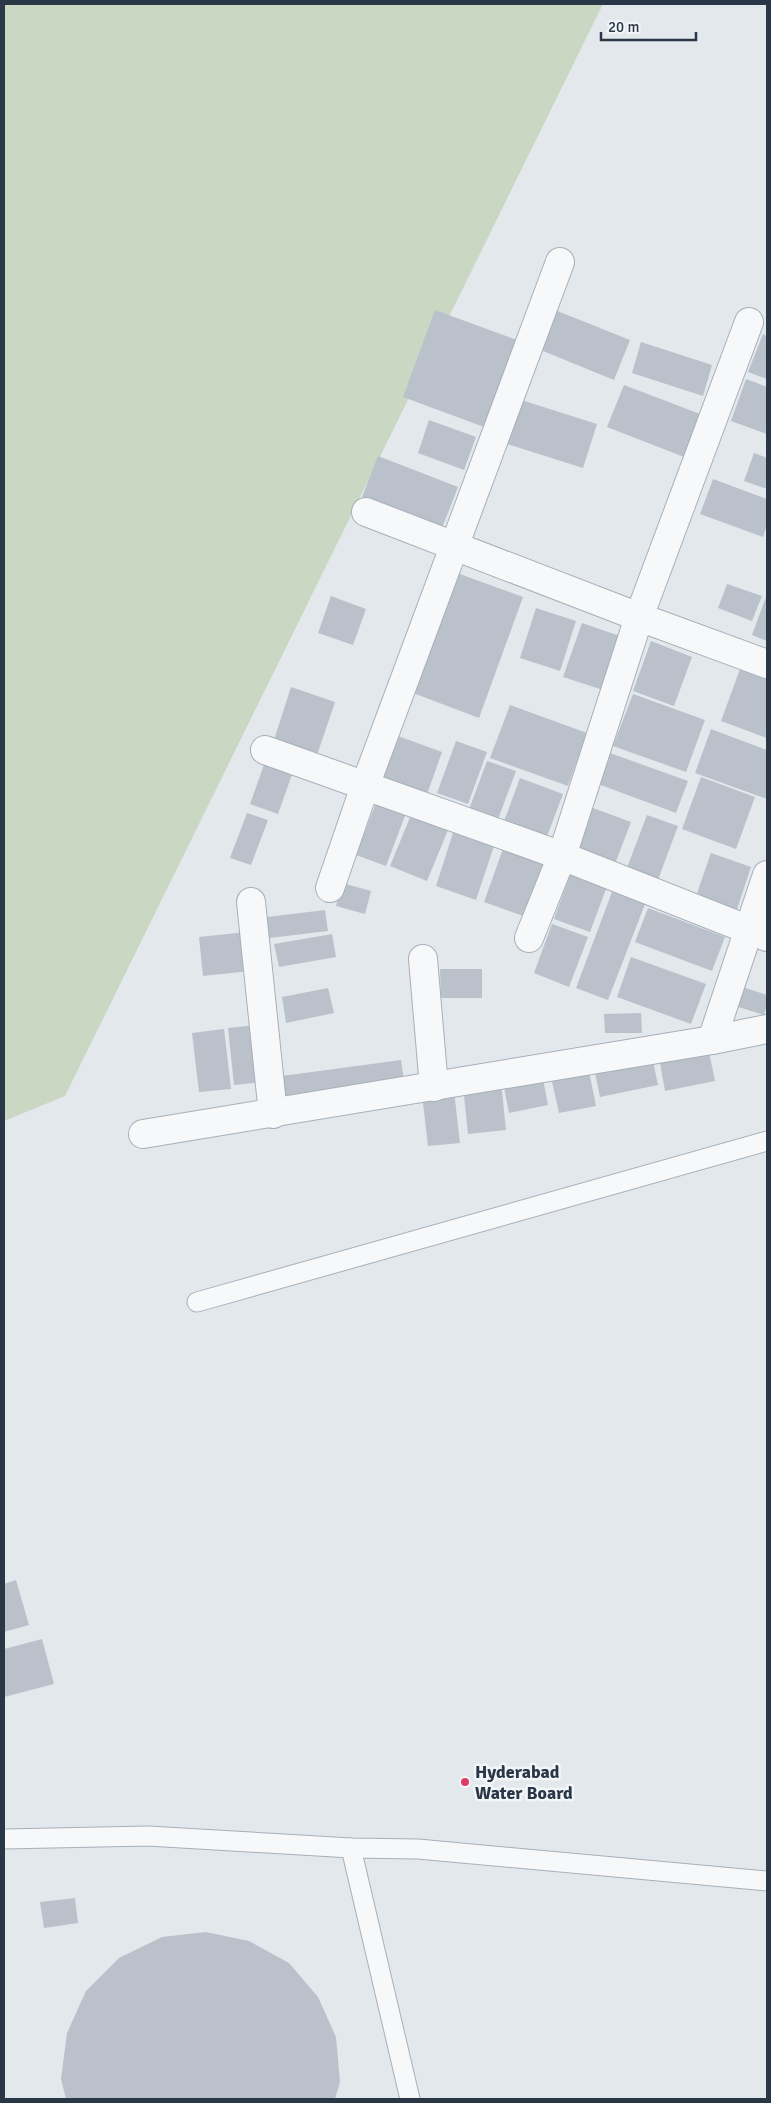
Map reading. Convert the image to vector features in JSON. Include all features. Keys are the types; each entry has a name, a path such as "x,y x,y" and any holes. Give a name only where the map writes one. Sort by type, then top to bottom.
{"street":[{"path":"330,888 364,786 560,262"},
{"path":"529,938 562,856 639,617 749,322"},
{"path":"366,512 767,664"},
{"path":"265,750 562,856 757,934"},
{"path":"712,1040 757,934 767,874"},
{"path":"251,902 273,1114"},
{"path":"423,959 434,1087"},
{"path":"143,1134 434,1087 767,1029"}],"lane":[{"path":"197,1302 767,1141"},
{"path":"4,1839 148,1836 351,1848 418,1849 767,1881"},
{"path":"351,1848 410,2099"}],"green space":[{"path":"4,4 603,4 65,1096 4,1121"}],"building":[{"path":"435,310 517,340 484,427 403,397"},
{"path":"555,310 630,340 614,380 538,349"},
{"path":"763,334 767,336 767,379 748,372"},
{"path":"641,342 712,365 703,396 632,373"},
{"path":"746,379 767,387 767,434 731,421"},
{"path":"624,385 700,414 684,457 607,427"},
{"path":"518,399 597,424 583,468 504,443"},
{"path":"429,420 476,437 464,470 418,453"},
{"path":"754,453 767,458 767,489 744,481"},
{"path":"378,456 458,487 442,528 362,497"},
{"path":"713,479 767,499 767,525 763,537 700,514"},
{"path":"457,573 523,597 479,718 413,693"},
{"path":"727,584 762,596 752,621 718,608"},
{"path":"767,594 767,641 752,635"},
{"path":"331,596 366,609 353,645 318,633"},
{"path":"536,608 576,621 560,671 520,658"},
{"path":"582,623 620,636 603,690 563,677"},
{"path":"651,641 692,657 674,706 633,691"},
{"path":"740,669 767,679 767,738 721,721"},
{"path":"291,687 335,702 317,755 274,740"},
{"path":"633,694 705,720 686,772 613,746"},
{"path":"510,705 587,733 568,786 490,758"},
{"path":"711,729 767,750 767,799 695,773"},
{"path":"398,736 442,752 425,800 381,784"},
{"path":"456,741 487,752 468,804 437,793"},
{"path":"610,753 688,781 676,813 598,784"},
{"path":"266,759 294,769 278,814 250,804"},
{"path":"487,761 516,771 497,822 468,812"},
{"path":"701,777 755,797 736,849 682,829"},
{"path":"520,778 563,794 546,839 503,824"},
{"path":"376,803 406,813 386,866 356,855"},
{"path":"590,807 631,822 613,869 573,854"},
{"path":"247,813 268,820 251,865 230,858"},
{"path":"411,815 448,830 427,881 390,866"},
{"path":"647,815 678,826 656,885 625,873"},
{"path":"453,833 494,846 476,900 436,886"},
{"path":"504,846 547,861 526,917 484,902"},
{"path":"711,853 751,867 735,915 694,902"},
{"path":"570,875 606,889 590,932 554,919"},
{"path":"342,883 371,891 365,914 336,906"},
{"path":"612,892 645,904 608,1000 576,988"},
{"path":"648,908 725,937 712,971 635,942"},
{"path":"325,910 328,931 269,938 267,917"},
{"path":"552,924 588,937 569,987 534,973"},
{"path":"246,932 250,971 203,976 199,937"},
{"path":"332,934 336,957 279,967 274,944"},
{"path":"631,957 706,984 691,1024 617,997"},
{"path":"440,969 482,969 482,998 441,998"},
{"path":"739,986 767,995 764,1015 732,1005"},
{"path":"328,988 334,1013 286,1023 282,997"},
{"path":"641,1013 642,1033 605,1033 604,1014"},
{"path":"257,1025 263,1082 234,1085 228,1028"},
{"path":"224,1029 231,1089 199,1092 192,1033"},
{"path":"708,1047 715,1081 665,1091 659,1057"},
{"path":"652,1056 658,1085 600,1097 594,1068"},
{"path":"401,1060 405,1087 286,1104 282,1076"},
{"path":"588,1066 596,1106 559,1113 550,1073"},
{"path":"542,1074 548,1105 509,1113 503,1082"},
{"path":"501,1082 506,1130 468,1134 463,1086"},
{"path":"454,1091 460,1143 428,1146 422,1094"},
{"path":"16,1580 29,1625 4,1632 4,1584"},
{"path":"42,1639 54,1684 4,1697 4,1649"},
{"path":"75,1898 78,1923 44,1928 40,1902"},
{"path":"206,1932 249,1941 289,1963 318,1997 336,2037 340,2082 335,2099 66,2099 61,2079 67,2033 86,1991 119,1958 162,1937"}],"place":[{"name":"Hyderabad Water Board","path":"465,1782"}]}
